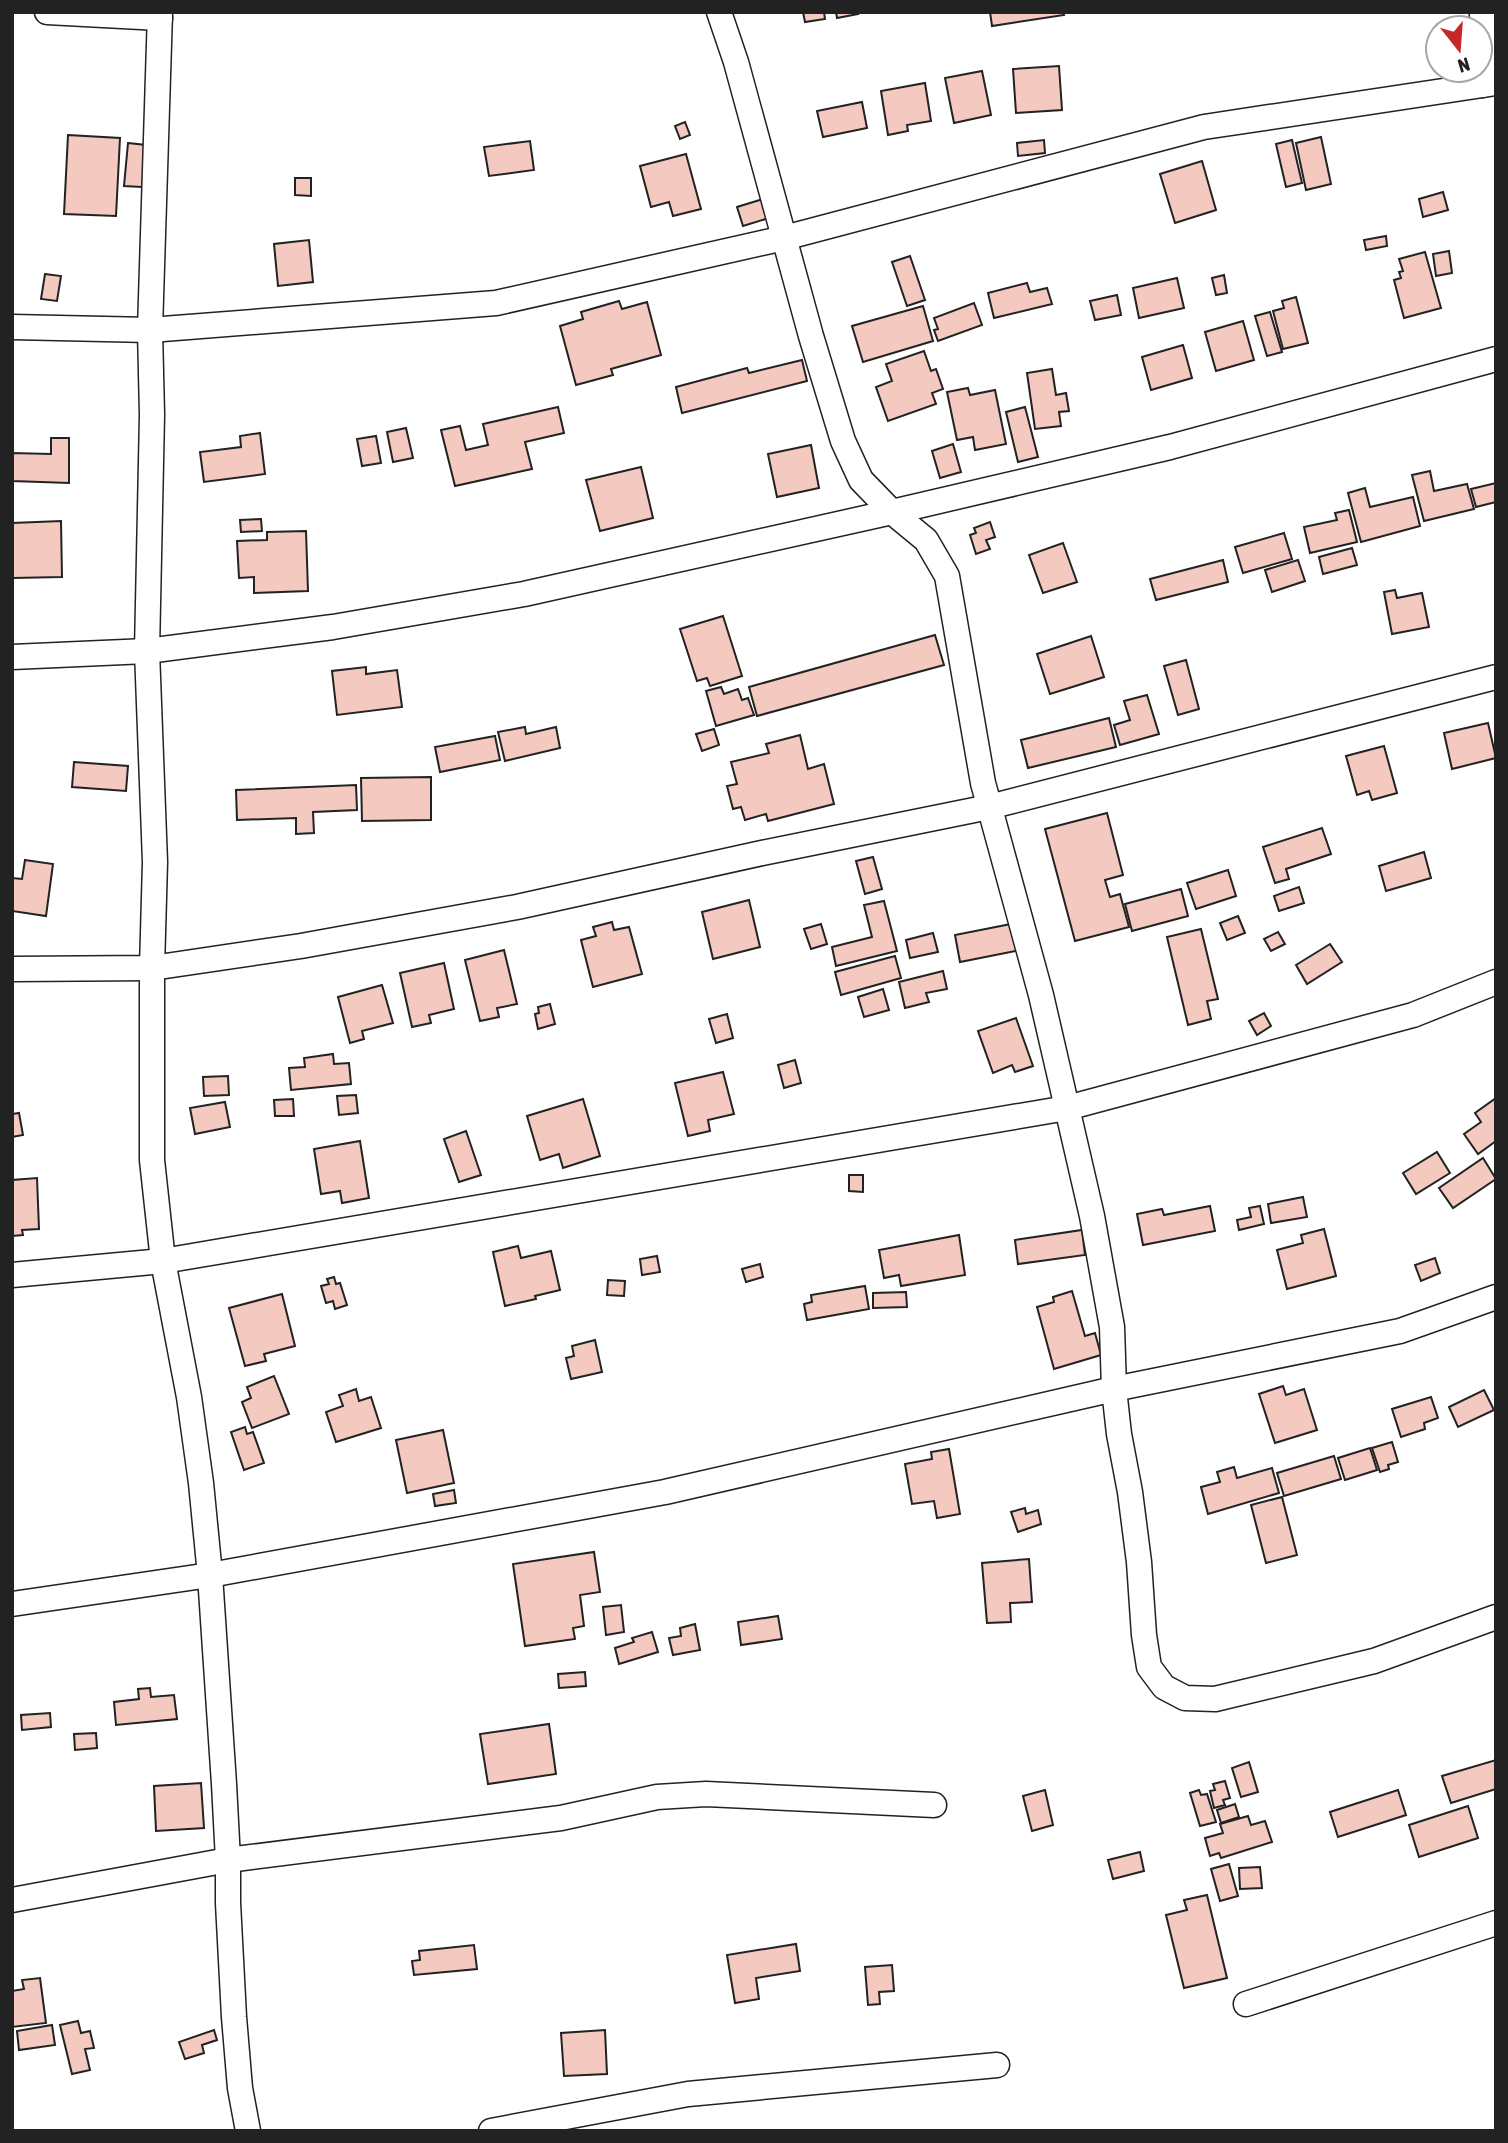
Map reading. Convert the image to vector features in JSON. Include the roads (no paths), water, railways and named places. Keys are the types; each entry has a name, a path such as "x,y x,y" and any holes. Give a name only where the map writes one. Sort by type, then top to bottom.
{"street":[{"path":"47,12 160,15 150,330 152,415 147,651 155,862 152,1160 163,1261 189,1397 201,1483 210,1575 228,1860 234,2017 240,2088 248,2131"},
{"path":"719,12 736,62 811,336 843,441 861,480 892,512 926,540 947,576 983,783 1041,995 1092,1216 1110,1314 1114,1389 1130,1492 1149,1667 1164,1687 1185,1698 1215,1699 1374,1661 1496,1617"},
{"path":"12,327 150,330 496,303 784,237 1204,127 1489,84"},
{"path":"12,657 147,651 333,627 524,594 1170,447 1496,359"},
{"path":"12,969 152,968 301,946 517,907 989,807 1496,677"},
{"path":"12,1275 163,1261 1067,1108 1413,1015 1496,982"},
{"path":"12,1604 210,1575 665,1492 1114,1389 1400,1331 1496,1297"},
{"path":"12,1900 228,1860 561,1818 657,1797 706,1794 934,1805"},
{"path":"1246,2004 1496,1923"},
{"path":"491,2131 688,2094 997,2065"}]}
